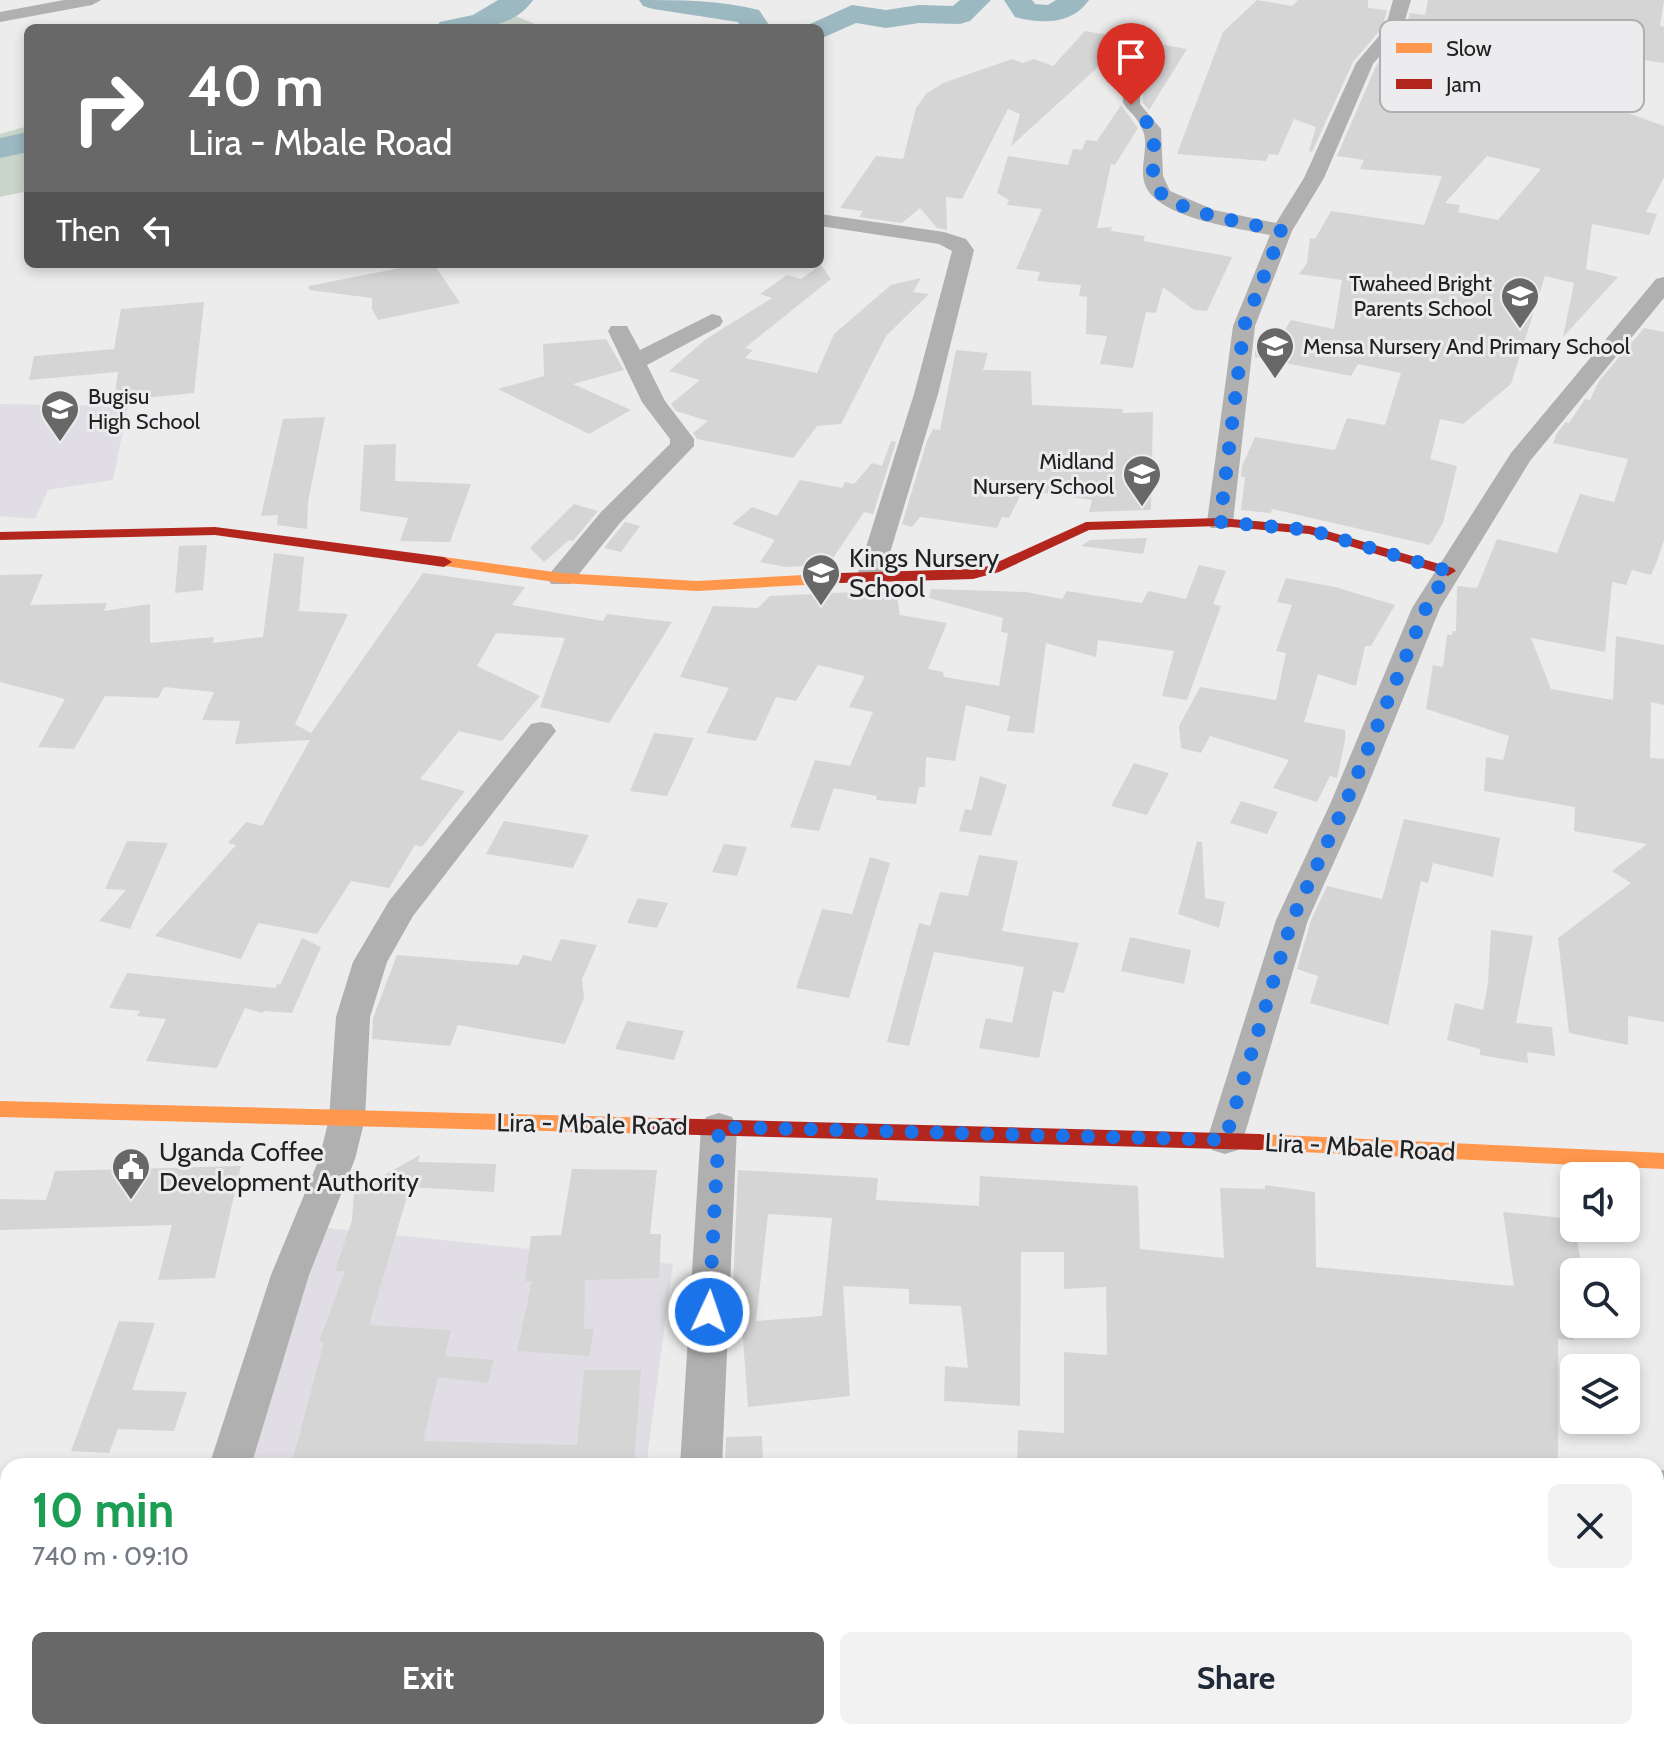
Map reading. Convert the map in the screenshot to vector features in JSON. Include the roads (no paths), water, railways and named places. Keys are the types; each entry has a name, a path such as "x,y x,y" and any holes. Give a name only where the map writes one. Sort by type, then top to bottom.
{"street":[{"path":"0,17 92,0"},
{"path":"1396,20 1402,0"},
{"path":"1220,522 1244,326 1282,231 1314,178 1365,63 1380,45"},
{"path":"1141,78 1131,93 1131,105 1155,133 1152,171 1158,191 1168,200 1202,211 1282,231"},
{"path":"824,221 944,238 958,244 963,250 926,394 870,576"},
{"path":"1225,1140 1292,920 1346,802 1426,608 1520,458 1664,284"},
{"path":"636,362 712,321"},
{"path":"561,578 610,518 682,446 682,439 654,402 619,331"},
{"path":"0,536 215,531 561,578 697,586 870,576 973,574 994,569 1086,526 1220,522 1310,530 1448,571"},
{"path":"233,1458 290,1275 337,1159 347,1119 353,1017 370,962 401,909 541,731"},
{"name":"Lira - Mbale Road","path":"0,1109 1225,1140 1664,1161"},
{"path":"701,1458 719,1127"}],"waterway":[{"path":"471,24 482,22 519,0"},
{"path":"653,0 724,10 749,16 754,24"},
{"path":"824,28 852,14 886,19 919,14 960,15 977,0"},
{"path":"1018,0 1025,11 1046,14 1062,9 1075,0"},
{"path":"0,148 24,143"}],"place":[{"name":"Twaheed Bright Parents School","path":"1520,330"},
{"name":"Mensa Nursery And Primary School","path":"1275,380"},
{"name":"Bugisu High School","path":"60,443"},
{"name":"Midland Nursery School","path":"1142,508"},
{"name":"Kings Nursery School","path":"821,607"},
{"name":"Uganda Coffee Development Authority","path":"131,1201"}]}
